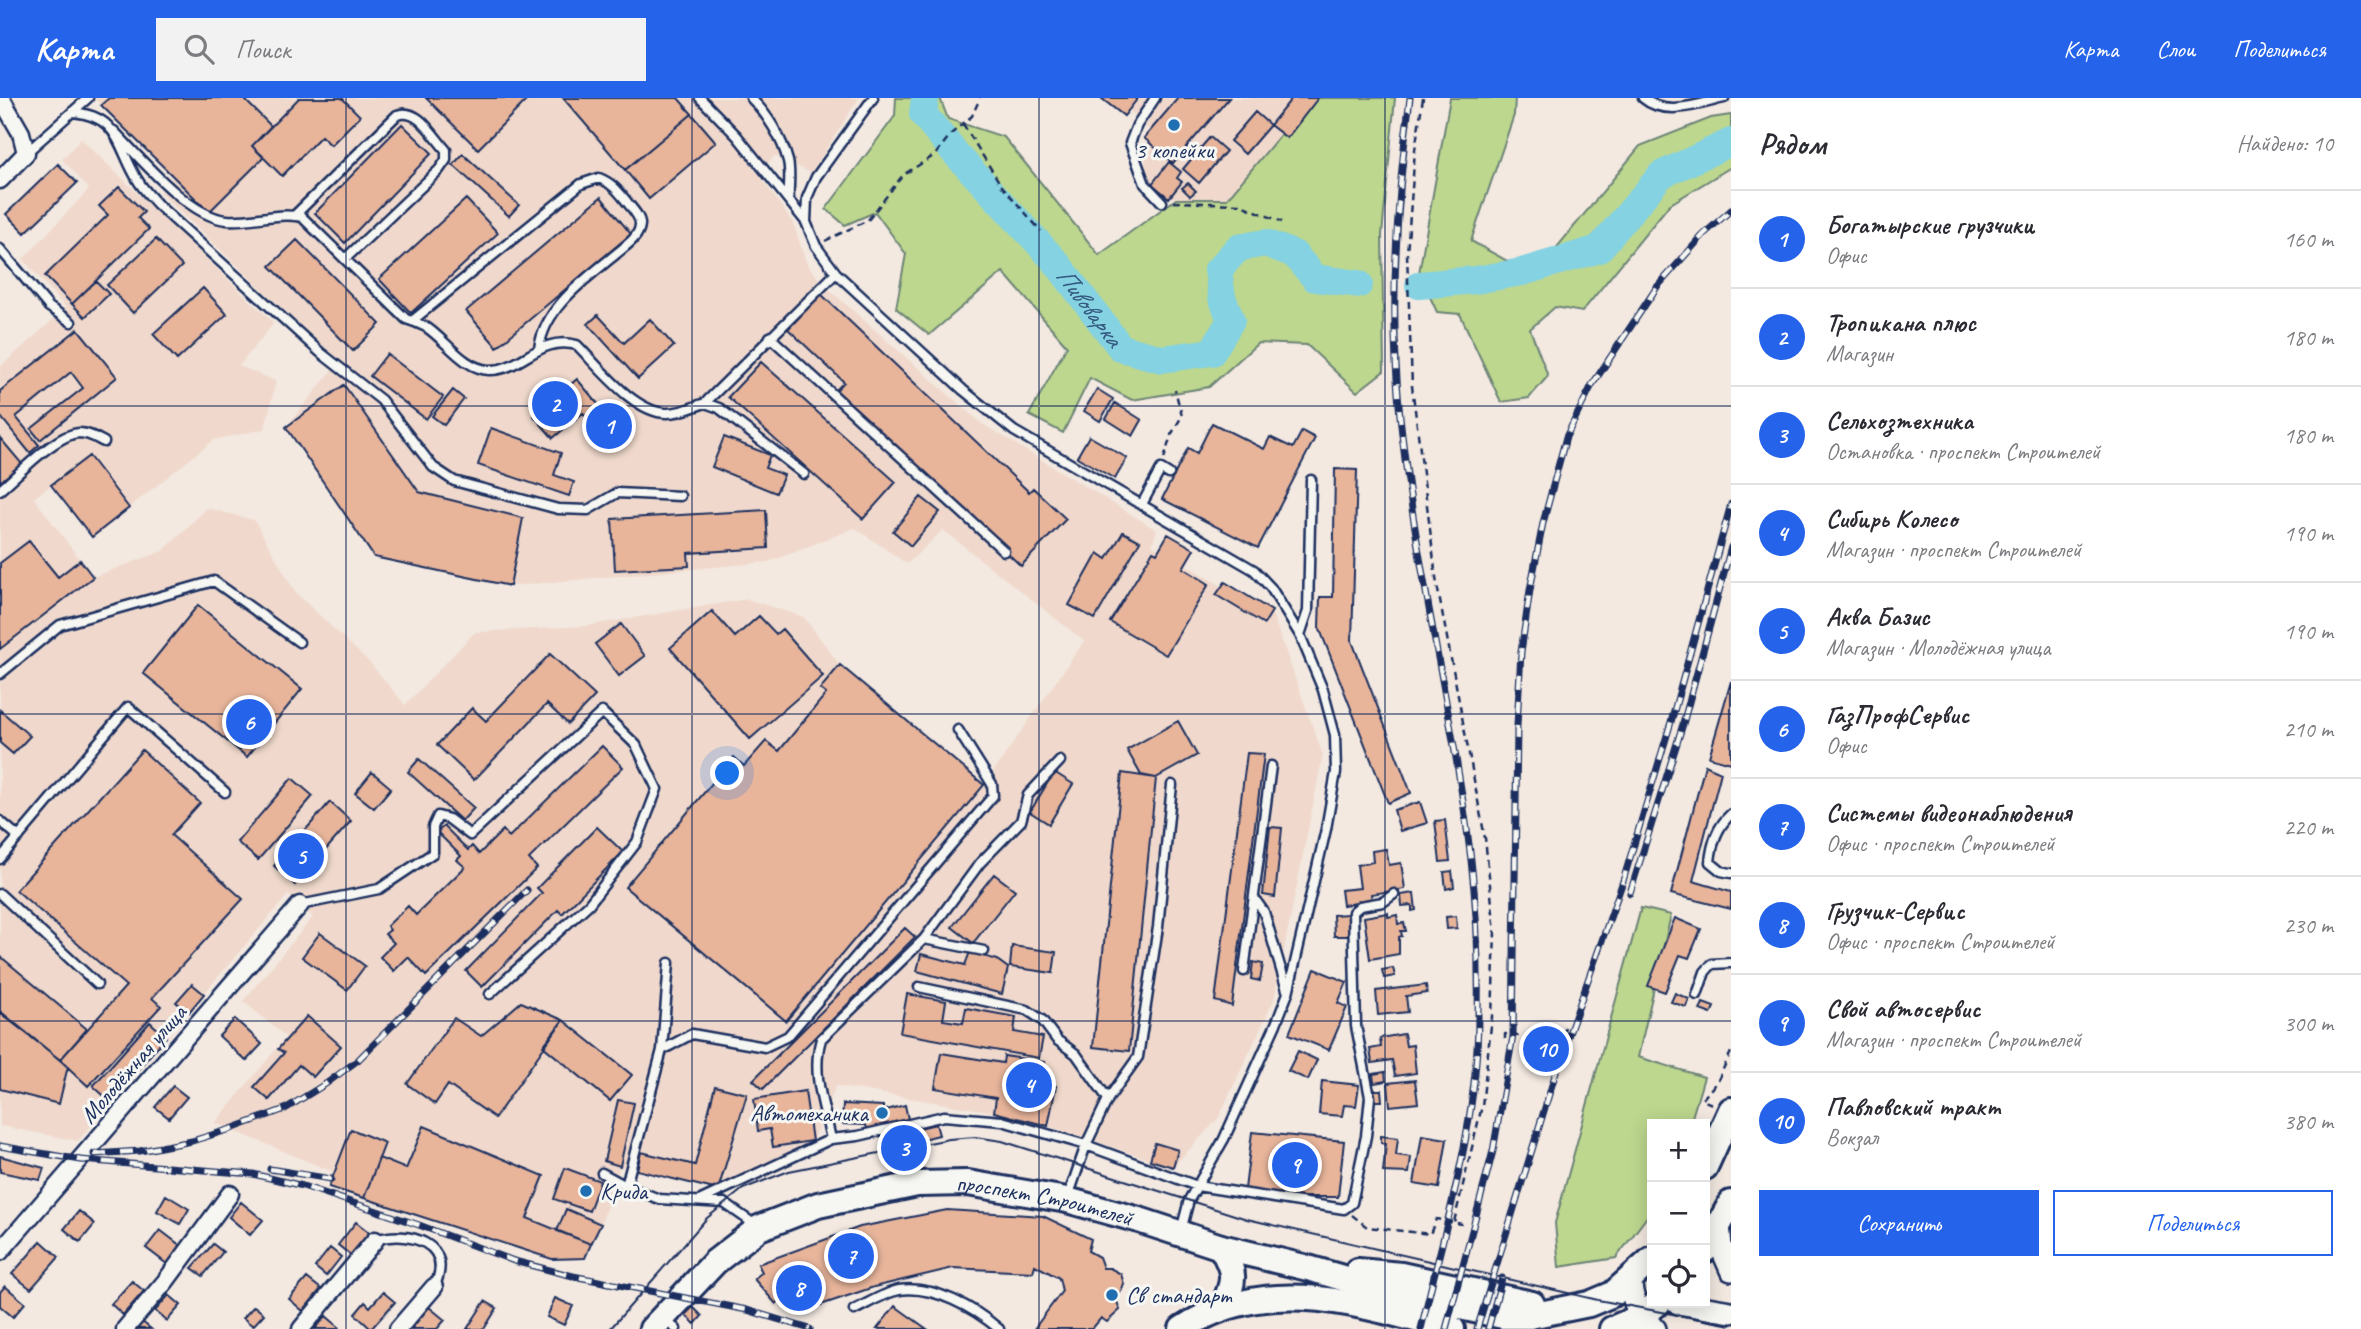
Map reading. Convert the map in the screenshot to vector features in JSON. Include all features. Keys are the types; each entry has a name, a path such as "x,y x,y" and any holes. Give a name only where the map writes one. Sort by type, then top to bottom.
{"main road":[{"path":"1710,1150 1722,1108"},
{"name":"проспект Строителей","path":"663,1325 715,1262 759,1228 818,1205 917,1184 968,1183 1067,1200 1221,1247 1308,1268 1401,1275 1524,1303 1574,1308 1640,1302"},
{"path":"1708,1245 1731,1203"},
{"path":"1719,1225 1721,1247 1731,1270"},
{"path":"1221,1247 1232,1267 1233,1284 1223,1307"},
{"path":"1612,1329 1640,1302 1647,1277"},
{"path":"1182,1329 1223,1307 1276,1298 1319,1298 1351,1302 1452,1329"},
{"path":"1707,1308 1731,1312"}],"street":[{"path":"0,180 26,153 21,132 1,98"},
{"name":"Молодёжная улица","path":"0,1252 300,905"},
{"path":"125,1329 165,1282 230,1194"},
{"path":"301,1329 375,1240"},
{"path":"398,1329 434,1287"}],"lane":[{"path":"26,153 88,98"},
{"path":"699,98 737,136 789,200 806,222 816,246 836,273 963,390 1014,431 1254,570 1272,588 1300,635 1324,690 1335,735 1336,772 1326,829 1288,993 1224,1139 1189,1200 1180,1234"},
{"path":"751,98 760,107 778,136 788,162 789,200"},
{"path":"806,222 807,198 816,177 873,98"},
{"path":"1155,98 1137,125 1130,143 1145,184 1162,202"},
{"path":"1643,98 1662,109 1694,106 1724,98"},
{"path":"72,112 90,113 114,131 166,185 203,212 224,220 246,220 268,215 302,218 406,318 424,326 471,365 489,370 508,366 549,344 565,342 577,345 634,402 665,414 705,403 836,273"},
{"path":"294,216 397,115 405,112 414,114 446,150 446,160 439,170 345,259"},
{"path":"114,131 137,180 158,205 321,354 381,400 433,467 454,481 558,509 588,510 617,493 680,496"},
{"path":"412,321 581,184 599,178 617,189 640,219 640,228 632,240 570,293 540,337 539,349"},
{"path":"0,248 49,307 71,321"},
{"path":"770,337 1003,551"},
{"path":"705,403 719,408 804,474"},
{"path":"0,490 60,439 78,433 92,435 104,442"},
{"path":"1142,504 1161,469 1169,474"},
{"path":"1300,635 1308,611 1311,481"},
{"path":"0,674 61,625 214,581 299,642"},
{"path":"0,859 128,707 225,792"},
{"path":"300,905 379,888 433,853 433,827 438,816 449,819 470,835 602,712 636,746 657,789 637,842 589,904 490,994"},
{"path":"662,1050 692,1034 765,1047 788,1036 993,796 992,784 958,730"},
{"path":"831,1139 817,1073 817,1054 821,1039 924,939 980,863 1021,821 1028,795 1060,761"},
{"path":"1244,971 1271,766"},
{"path":"1067,1200 1086,1145 1108,1099 1138,1057 1158,927 1172,785"},
{"path":"1731,814 1721,823 1712,846 1710,862 1721,872 1731,873"},
{"path":"0,821 19,837"},
{"path":"0,894 97,984"},
{"path":"699,1201 831,1139 858,1136 944,1116 1002,1121 1086,1145 1197,1186 1344,1209 1352,1203 1366,1136 1370,1097 1356,1026 1353,912 1360,906 1383,902 1394,894"},
{"path":"1254,898 1264,912 1288,993"},
{"path":"924,939 984,951"},
{"path":"626,1186 662,1050 669,963"},
{"path":"1697,995 1705,972 1712,964 1731,963"},
{"path":"919,987 1027,1010 1042,1020 1057,1040 1076,1054 1108,1099"},
{"path":"602,1173 659,1199 724,1203 759,1228"},
{"path":"375,1240 387,1236 403,1236 420,1240 433,1249 438,1256 440,1267 439,1278 434,1287"},
{"path":"853,1310 899,1290 935,1293 964,1304 999,1329"}],"path":[{"path":"816,246 868,220 903,176 935,155 951,134 972,116 980,98"},
{"path":"1423,98 1415,150 1407,254 1412,386 1437,585 1485,838 1495,932 1492,1017 1482,1106 1454,1222"},
{"path":"963,124 1001,185 1041,231"},
{"path":"1162,202 1239,205 1282,222"},
{"path":"1161,469 1171,435 1182,416 1175,390"},
{"path":"1505,1038 1505,1034 1560,1042 1565,1027"},
{"path":"1722,1108 1702,1100 1718,1080 1731,1052"},
{"path":"1344,1209 1367,1227 1430,1234 1436,1219 1462,1224"}],"shaded area":[{"path":"94,98 859,98 811,173 775,156 758,173 793,223 807,264 824,285 981,423 1157,530 1152,545 1273,616 1323,755 1274,1000 1218,1119 1173,1167 1048,1126 994,1112 836,1086 812,1141 718,1190 620,1166 601,1224 585,1258 552,1259 329,1187 333,1172 215,1123 286,1037 243,1001 313,917 288,895 78,1141 0,1126 0,367 66,308 23,259 89,189 62,159 81,139 274,323 239,366 276,381 265,429 214,440 92,537 51,485 34,498 93,577 163,551 207,508 254,520 296,593 370,663 405,705 475,632 585,626 747,599 804,617 840,665 984,785 1084,641 943,530 907,564 855,528 769,562 510,586 374,557 286,427 339,362 159,192 174,177"},
{"path":"1117,98 1311,98 1227,199 1176,199 1144,178 1149,130"}],"green space":[{"path":"896,98 940,98 948,119 1004,137 1099,255 1176,199 1227,199 1311,98 1395,98 1382,235 1384,371 1357,392 1307,345 1258,343 1209,387 1132,400 1090,378 1063,433 1029,415 1067,346 1003,272 929,335 896,308 906,254 875,212 845,225 826,209 895,116"},
{"path":"1450,98 1515,98 1514,115 1471,241 1518,267 1554,251 1640,146 1711,118 1731,115 1731,167 1669,205 1582,312 1555,307 1530,329 1548,376 1529,398 1501,402 1460,314 1437,312 1419,273"},
{"path":"1641,908 1671,915 1638,1057 1704,1077 1691,1119 1647,1119 1647,1217 1616,1258 1559,1267 1555,1223"}],"building":[{"path":"109,98 249,98 246,101 271,126 252,146 264,157 209,212 101,105"},
{"path":"299,98 342,98 360,116 331,145 321,136 282,176 252,146"},
{"path":"426,98 529,98 478,149"},
{"path":"563,98 678,98 692,114 625,170"},
{"path":"1101,98 1138,98 1124,116"},
{"path":"1178,98 1229,98 1173,163 1144,138"},
{"path":"1292,98 1318,98 1287,138 1270,125"},
{"path":"1255,112 1270,125 1245,154 1230,141"},
{"path":"692,114 716,142 649,199 625,170"},
{"path":"402,124 432,153 345,243 315,213"},
{"path":"1210,137 1226,151 1199,183 1183,169"},
{"path":"463,154 519,205 509,216 453,165"},
{"path":"1169,162 1181,172 1177,178 1182,182 1169,198 1152,184"},
{"path":"58,164 77,183 25,233 6,214"},
{"path":"1188,183 1196,191 1190,196 1182,188"},
{"path":"119,187 144,212 138,218 149,229 72,304 45,276 108,215 99,206"},
{"path":"601,197 631,234 497,347 466,311"},
{"path":"466,199 498,233 411,313 379,279"},
{"path":"156,239 182,266 133,313 107,285"},
{"path":"297,240 380,324 353,351 270,266"},
{"path":"96,281 109,294 85,317 72,304"},
{"path":"203,288 227,314 177,360 153,334"},
{"path":"821,294 1029,492 1033,488 1066,519 1021,566 836,390 844,382 788,329"},
{"path":"598,315 624,343 650,319 674,346 638,379 588,324"},
{"path":"78,329 117,377 40,440 31,429 83,388 71,372 16,417 39,445 30,453 0,416 0,391"},
{"path":"387,354 443,397 426,419 370,376"},
{"path":"761,362 896,482 863,519 728,397"},
{"path":"577,379 625,436 612,447 583,413 553,438 534,416"},
{"path":"344,385 419,492 523,518 510,586 374,557 286,427"},
{"path":"1097,389 1113,399 1100,421 1084,411"},
{"path":"453,390 464,399 444,425 432,416"},
{"path":"1115,403 1142,420 1133,436 1106,419"},
{"path":"1212,423 1264,449 1270,437 1293,448 1302,431 1315,438 1258,548 1162,499 1188,448 1197,453"},
{"path":"491,428 561,453 554,475 574,482 569,496 478,465"},
{"path":"1089,436 1127,458 1115,479 1077,457"},
{"path":"724,437 770,455 765,468 784,475 776,493 712,467"},
{"path":"0,438 22,464 0,482"},
{"path":"89,456 129,508 92,537 51,485"},
{"path":"1335,469 1357,470 1352,641 1411,793 1388,803 1319,627 1320,597 1333,597"},
{"path":"921,497 940,512 911,546 893,531"},
{"path":"766,510 768,548 688,553 689,566 615,570 612,519"},
{"path":"1123,532 1140,541 1095,619 1069,605 1098,553 1107,559"},
{"path":"1168,534 1194,549 1183,568 1209,584 1166,655 1110,622 1153,551 1157,553"},
{"path":"29,541 58,577 80,560 93,577 0,649 0,563"},
{"path":"1225,582 1272,611 1264,624 1216,595"},
{"path":"198,605 302,689 247,757 143,673"},
{"path":"712,611 735,637 759,616 776,634 782,629 823,676 750,739 670,648"},
{"path":"621,624 645,656 619,676 595,644"},
{"path":"550,654 595,696 568,724 547,704 474,780 437,745 472,708 486,721"},
{"path":"840,665 984,785 786,1021 625,887 734,757 744,766 766,741 779,751 826,694 820,689"},
{"path":"1731,681 1731,763 1709,757"},
{"path":"0,710 30,736 13,754 0,743"},
{"path":"1178,721 1197,755 1156,778 1141,775 1127,750"},
{"path":"602,746 623,767 529,859 537,868 426,976 408,957 394,971 380,957 394,943 385,934 390,930 387,926 408,906 416,915 465,867 457,860 461,856 437,832 444,826 468,850 472,846 479,854 503,830 509,837"},
{"path":"142,750 200,803 171,835 243,899 152,998 161,1006 88,1086 60,1060 126,986 16,890"},
{"path":"1247,753 1264,754 1232,1006 1215,1001"},
{"path":"419,759 474,808 462,821 408,772"},
{"path":"1705,765 1721,772 1693,881 1731,892 1731,909 1671,894"},
{"path":"372,772 391,788 374,808 355,793"},
{"path":"1054,772 1073,784 1049,824 1030,812"},
{"path":"1122,773 1156,778 1129,1051 1093,1047"},
{"path":"292,778 313,796 258,860 237,842"},
{"path":"330,802 351,821 295,885 274,866"},
{"path":"1420,802 1427,823 1400,831 1394,810"},
{"path":"1445,820 1450,861 1440,862 1435,821"},
{"path":"597,827 623,852 562,914 558,910 482,987 466,971 542,893 537,888"},
{"path":"1270,827 1282,828 1275,897 1263,895"},
{"path":"1386,849 1389,865 1401,863 1405,889 1371,894 1372,901 1343,905 1341,890 1360,888 1357,865 1373,862 1372,851"},
{"path":"1452,871 1454,887 1446,889 1444,872"},
{"path":"994,874 1015,890 973,943 952,927"},
{"path":"1414,893 1416,910 1412,911 1412,905 1402,906 1401,895"},
{"path":"1388,913 1388,917 1397,915 1398,924 1404,923 1406,931 1401,931 1402,936 1399,937 1399,954 1370,959 1364,917"},
{"path":"1348,914 1349,936 1334,936 1333,915"},
{"path":"1456,916 1457,928 1447,929 1446,917"},
{"path":"1675,918 1701,929 1689,958 1680,955 1665,992 1648,986"},
{"path":"905,928 915,937 763,1089 753,1080"},
{"path":"320,933 365,966 347,990 302,957"},
{"path":"1012,946 1056,952 1053,973 1010,967"},
{"path":"970,952 997,960 1008,968 1002,994 917,971 921,954 965,965"},
{"path":"0,956 87,1029 60,1060 0,1011"},
{"path":"1253,962 1263,964 1260,981 1251,979"},
{"path":"1393,968 1395,976 1384,978 1382,970"},
{"path":"1315,969 1347,982 1338,1003 1347,1007 1329,1050 1289,1034"},
{"path":"192,984 204,994 189,1012 176,1002"},
{"path":"1426,985 1427,993 1406,996 1408,1012 1378,1015 1376,991"},
{"path":"1675,993 1689,999 1686,1007 1671,1002"},
{"path":"907,994 946,1001 943,1020 963,1023 966,1008 1016,1017 1014,1032 1043,1037 1039,1058 900,1033"},
{"path":"521,1002 563,1020 495,1118 448,1085 435,1104 407,1084 454,1018 481,1036"},
{"path":"1703,1003 1714,1007 1711,1014 1700,1010"},
{"path":"0,1013 68,1066 59,1104 0,1089"},
{"path":"307,1016 341,1046 313,1077 299,1065 269,1100 254,1087 284,1053 278,1049"},
{"path":"235,1019 262,1044 246,1061 219,1036"},
{"path":"563,1020 632,1075 610,1101 543,1046"},
{"path":"150,1022 166,1037 110,1101 93,1086"},
{"path":"1404,1034 1406,1046 1413,1045 1416,1073 1395,1076 1392,1060 1372,1063 1370,1049 1381,1047 1380,1038"},
{"path":"1298,1051 1317,1060 1308,1080 1288,1071"},
{"path":"941,1053 1003,1063 1004,1056 1045,1062 1042,1084 1056,1086 1048,1126 994,1112 996,1098 935,1088"},
{"path":"1385,1072 1386,1081 1374,1083 1373,1074"},
{"path":"1415,1080 1418,1103 1390,1106 1388,1083"},
{"path":"1322,1081 1359,1085 1356,1106 1344,1105 1342,1116 1319,1114"},
{"path":"173,1086 187,1097 169,1118 155,1107"},
{"path":"715,1086 747,1094 718,1190 637,1170 641,1152 695,1165"},
{"path":"1373,1090 1381,1090 1382,1101 1374,1101"},
{"path":"805,1091 812,1141 773,1147 770,1129 758,1131 754,1099"},
{"path":"618,1100 634,1103 620,1166 604,1161"},
{"path":"843,1104 883,1106 883,1111 905,1105 908,1119 867,1129 866,1125 842,1124"},
{"path":"936,1124 939,1135 906,1143 903,1132"},
{"path":"424,1126 544,1176 527,1218 591,1244 585,1258 552,1259 364,1198 379,1158 406,1169"},
{"path":"351,1129 385,1143 364,1198 329,1187"},
{"path":"1252,1132 1344,1141 1338,1197 1292,1197 1245,1189"},
{"path":"1422,1135 1447,1139 1439,1188 1414,1184"},
{"path":"1381,1136 1398,1138 1396,1155 1411,1157 1409,1173 1383,1172 1386,1144 1381,1143"},
{"path":"1155,1143 1178,1150 1173,1167 1150,1160"},
{"path":"0,1156 44,1168 40,1180 0,1172"},
{"path":"565,1168 600,1181 589,1211 554,1199"},
{"path":"166,1195 189,1209 180,1224 157,1211"},
{"path":"241,1202 263,1220 250,1235 229,1217"},
{"path":"566,1209 601,1224 591,1244 557,1231"},
{"path":"947,1210 1043,1216 1091,1239 1088,1251 1099,1257 1103,1268 1110,1268 1121,1274 1124,1284 1120,1293 1115,1296 1120,1310 1107,1322 1101,1318 1092,1329 1034,1329 1062,1291 1059,1278 1035,1265 1033,1272 953,1268 874,1287 806,1310 798,1296 782,1298 776,1304 754,1279 762,1272 758,1264 860,1227"},
{"path":"79,1211 95,1224 80,1242 64,1229"},
{"path":"356,1222 371,1234 353,1257 338,1245"},
{"path":"160,1230 181,1246 167,1264 146,1248"},
{"path":"41,1241 59,1257 31,1289 12,1274"},
{"path":"213,1244 223,1252 203,1276 192,1268"},
{"path":"330,1248 341,1257 326,1276 315,1267"},
{"path":"307,1278 321,1289 303,1311 289,1299"},
{"path":"132,1281 144,1291 123,1315 111,1304"},
{"path":"5,1286 25,1303 13,1317 0,1306 0,1292"},
{"path":"383,1292 395,1302 371,1329 355,1314 365,1302 370,1307"},
{"path":"169,1295 181,1305 167,1321 155,1311"},
{"path":"555,1298 573,1306 564,1325 547,1317"},
{"path":"485,1301 497,1308 484,1329 467,1329"},
{"path":"254,1306 264,1314 253,1326 243,1318"},
{"path":"895,1306 927,1329 877,1329"},
{"path":"429,1307 445,1320 437,1329 411,1329"},
{"path":"693,1307 702,1316 695,1324 685,1315"},
{"path":"326,1316 339,1327 315,1329"},
{"path":"141,1321 151,1329 134,1329"}],"waterway":[{"name":"Пивоварка","path":"925,98 923,114 956,154 1056,262 1121,348 1162,359 1212,352 1231,320 1222,297 1218,270 1238,248 1265,243 1294,254 1315,278 1359,284"},
{"name":"Пивоварка","path":"1419,285 1522,272 1599,249 1661,175 1731,142"}],"tram line":[{"path":"610,1329 707,1218 743,1189 789,1171 949,1139 975,1137 1002,1141 1247,1219 1598,1300 1731,1325"}],"railway":[{"path":"1410,98 1396,257 1395,336 1400,416 1415,527 1471,860 1478,977 1477,1056 1466,1135 1421,1329"},
{"path":"1446,1329 1493,1151 1513,1036 1517,726 1521,652 1543,523 1566,437 1592,385 1657,287 1704,234 1731,210"},
{"path":"1477,1329 1559,1062 1623,881 1671,722 1731,504"},
{"path":"1630,893 1683,724 1731,547"},
{"path":"94,1154 140,1151 192,1141 285,1109 358,1060 527,890"},
{"path":"0,1146 81,1160 253,1174 303,1186 419,1225 514,1261 573,1276 747,1310 810,1329"},
{"path":"270,1169 331,1179"},
{"path":"1488,1329 1502,1278"}],"place":[{"name":"3 копейки","path":"1174,125"},
{"name":"Тропикана плюс","path":"555,404"},
{"name":"Богатырские грузчики","path":"609,426"},
{"name":"ГазПрофСервис","path":"249,722"},
{"name":"Аква Базис","path":"301,856"},
{"name":"Павловский тракт","path":"1546,1049"},
{"name":"Сибирь Колесо","path":"1029,1085"},
{"name":"Автомеханика","path":"882,1113"},
{"name":"Сельхозтехника","path":"904,1148"},
{"name":"Свой автосервис","path":"1295,1165"},
{"name":"Крида","path":"586,1191"},
{"name":"Системы видеонаблюдения","path":"851,1256"},
{"name":"Грузчик-Сервис","path":"799,1288"},
{"name":"Св стандарт","path":"1112,1295"}]}
